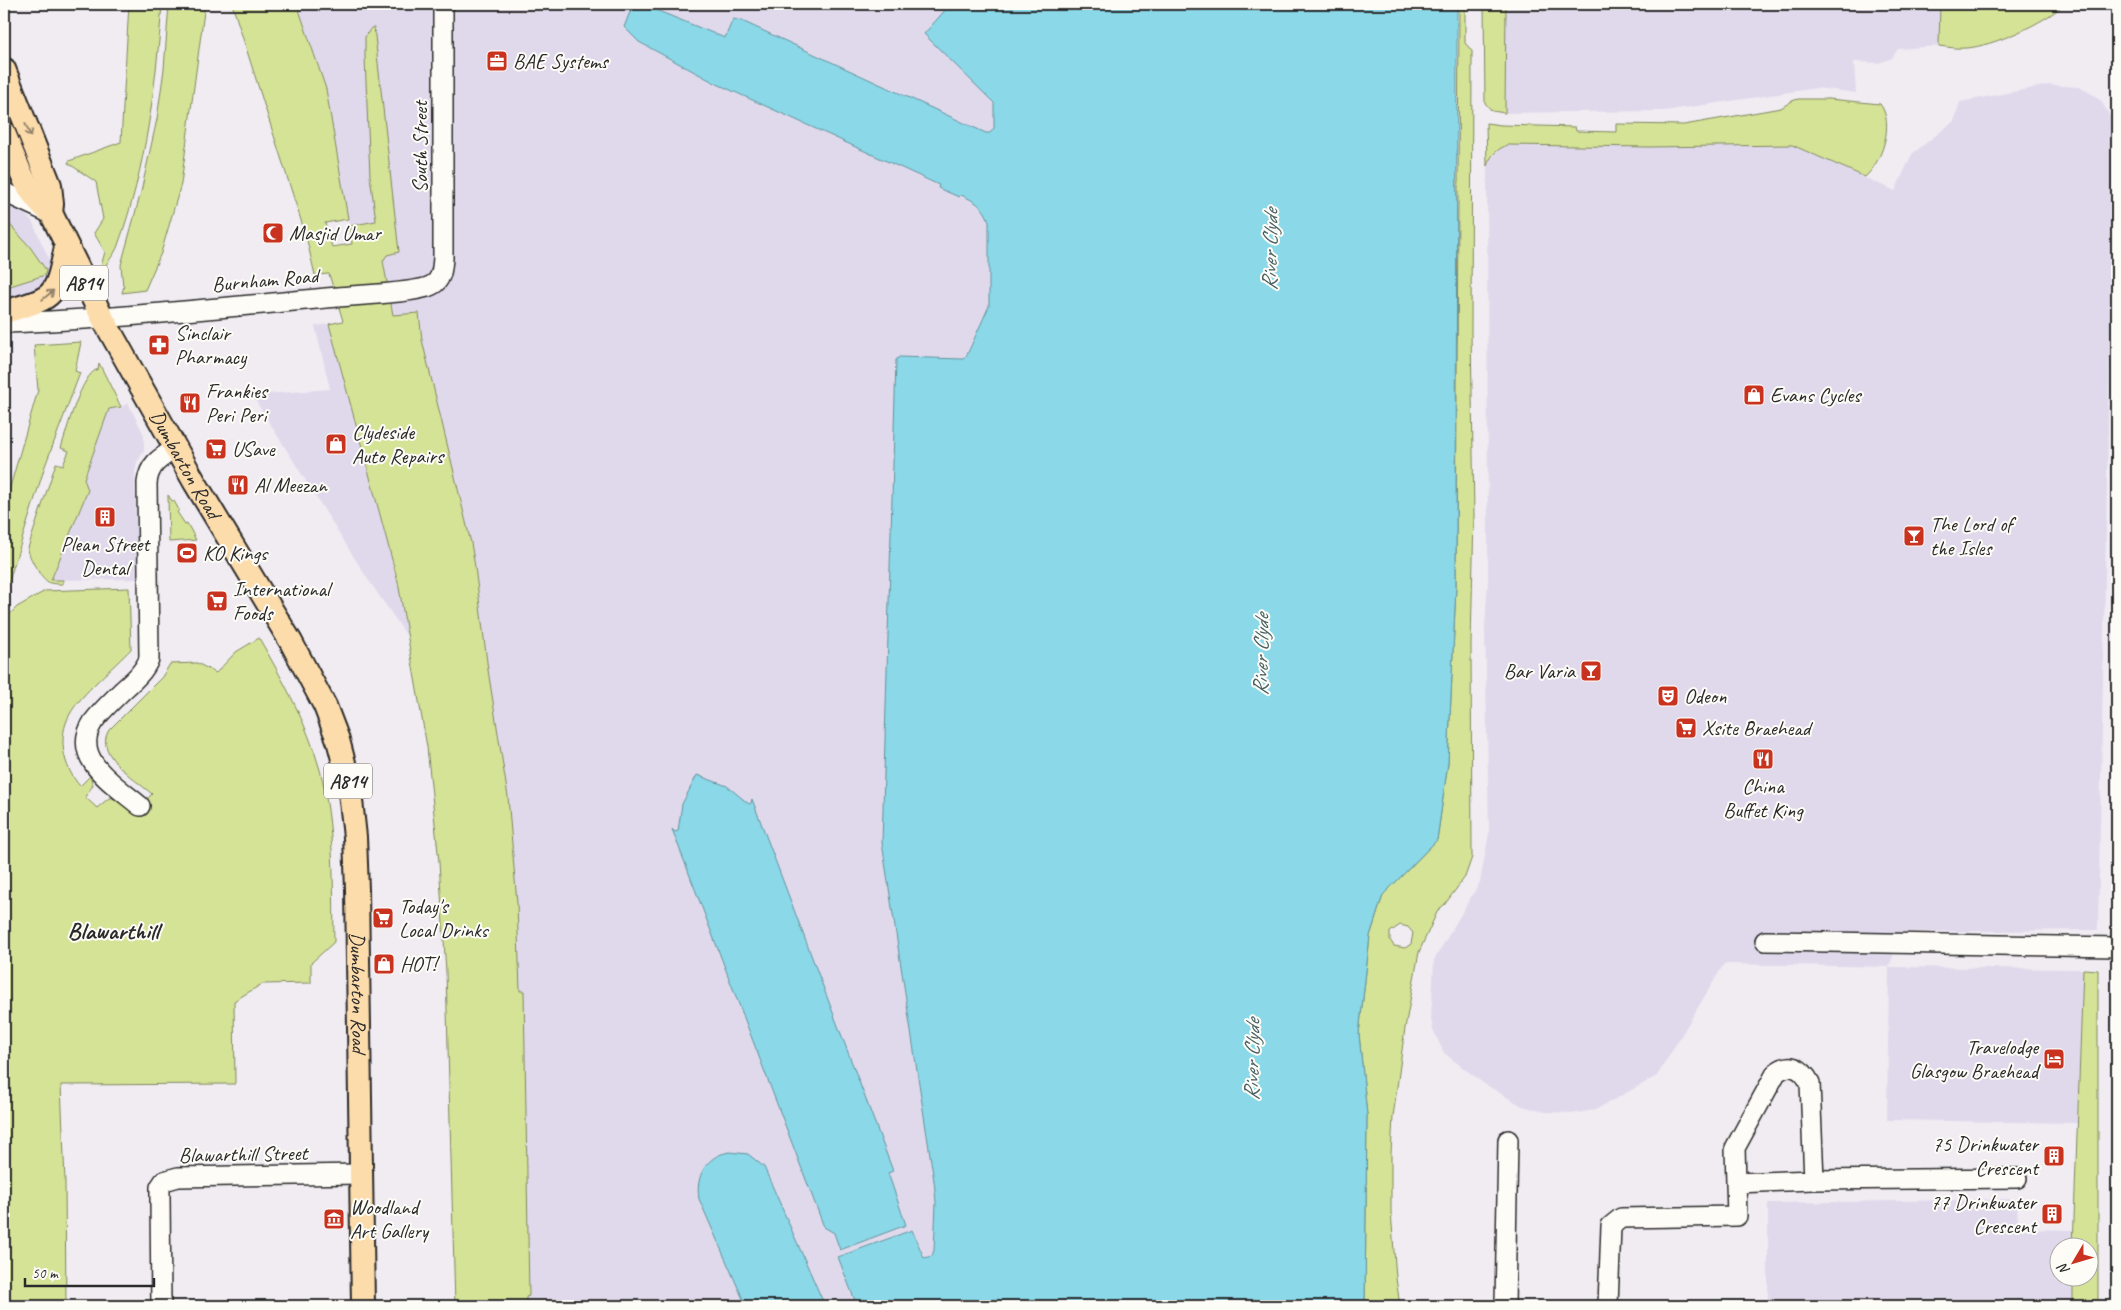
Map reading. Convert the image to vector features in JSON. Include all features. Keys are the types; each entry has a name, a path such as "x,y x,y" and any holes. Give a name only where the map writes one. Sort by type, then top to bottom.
{"main road":[{"name":"Dumbarton Road","path":"4,69 50,185 51,213 66,247 102,317 176,448 311,677 332,724 349,782 358,890 363,1306"},
{"name":"Dumbarton Road","path":"4,133 29,188 41,206 51,213"},
{"path":"4,312 38,302 50,296 60,278 66,247"}],"street":[{"name":"South Street","path":"430,286 440,276 443,258 443,4"},
{"path":"4,192 51,213"},
{"name":"Burnham Road","path":"4,323 102,317 409,290 430,286"},
{"path":"140,806 98,770 91,761 87,750 87,738 92,724 99,715 140,673 149,659 148,475 154,463 176,448"},
{"path":"1765,941 2117,947"},
{"path":"1608,1306 1610,1232 1611,1226 1616,1220 1621,1218 1737,1216 1735,1148 1776,1073 1783,1068 1791,1066 1805,1074 1810,1083 1814,1180"},
{"path":"1505,1306 1508,1140"},
{"name":"Blawarthill Street","path":"161,1306 160,1187 164,1181 178,1177 361,1174"},
{"path":"1736,1183 1814,1180 2017,1178"}],"shaded area":[{"name":"BAE Systems","path":"297,4 943,4 947,8 966,73 995,105 994,128 988,134 734,19 725,39 656,10 639,42 715,83 939,185 938,188 959,197 960,194 972,200 985,212 989,222 989,306 966,357 963,359 882,843 934,1181 936,1202 934,1250 932,1256 924,1258 912,1230 838,1257 857,1306 526,1306 526,1296 529,1296 524,991 520,991 488,670 475,567 393,315 376,222 349,226 326,89"},
{"path":"1506,4 1940,4 1939,46 1898,49 1892,58 1879,63 1854,62 1856,93 1817,88 1664,111 1505,113"},
{"path":"2049,85 2079,87 2101,101 2111,118 2114,131 2098,930 1902,932 1889,967 1724,964 1657,1076 1595,1110 1577,1113 1545,1112 1522,1106 1483,1083 1444,1053 1433,1030 1431,1018 1434,960 1480,882 1489,833 1485,626 1488,580 1487,166 1489,160 1502,146 1649,147 1792,145 1895,191 1912,154 1954,121 1960,102"},
{"path":"4,202 25,214 32,221 52,266 47,289 4,301"},
{"path":"329,324 398,582 409,639 367,578 252,395 330,389 315,326"},
{"path":"128,403 144,435 144,451 137,462 135,473 137,579 51,580 88,490 84,479 109,408 118,409"},
{"path":"1889,967 2083,969 2077,1123 1887,1120"},
{"path":"2017,1199 2018,1229 2073,1230 2073,1238 2048,1238 2048,1288 2073,1288 2073,1306 1768,1306 1768,1203"}],"green space":[{"path":"129,4 162,4 160,34 153,96 136,186 118,245 104,270 101,266 105,252 94,233 103,219 96,182 68,163 121,142"},
{"path":"169,4 205,4 181,184 161,253 145,290 122,293 124,286 121,265 141,192 157,119 164,69"},
{"path":"232,4 297,4 326,89 348,219 325,223 332,247 352,244 349,226 376,221 370,176 365,58 365,37 371,28 374,27 399,252 387,255 383,261 393,315 419,313 422,340 471,543 508,797 517,903 520,991 524,991 529,1296 526,1297 526,1306 455,1306 446,972 439,862 427,747 398,582 329,324 343,321 329,274 315,275 306,236"},
{"path":"1459,4 1465,4 1465,43 1472,51 1471,332 1474,515 1471,643 1472,857 1465,877 1445,904 1438,910 1419,952 1405,1028 1393,1117 1391,1153 1391,1211 1400,1306 1365,1306 1367,1115 1359,1034 1370,936 1383,895 1437,840 1448,763 1456,586","holes":["1400,925 1408,927 1413,933 1411,944 1405,948 1394,946 1390,940 1390,932"]},
{"path":"1484,4 1506,4 1505,113 1492,111 1485,103"},
{"path":"1940,4 2064,4 2032,26 2004,38 1977,47 1959,48 1939,46"},
{"path":"1798,99 1829,99 1880,104 1886,121 1884,142 1877,162 1865,177 1792,145 1649,147 1508,145 1495,153 1487,166 1486,123 1575,127 1576,131 1616,132 1616,124 1684,125 1781,108"},
{"path":"4,218 30,247 46,270 45,275 4,288"},
{"path":"81,342 75,371 80,373 45,466 4,597 4,508 38,390 34,345"},
{"path":"99,363 121,407 109,409 84,479 88,490 51,580 63,580 63,584 50,583 43,578 36,568 28,548 56,463 63,465 69,451 61,448 75,404 80,391 92,373 98,369"},
{"path":"168,495 174,501 179,510 177,512 185,524 187,523 196,540 169,542"},
{"path":"129,588 131,649 82,698 70,714 66,723 63,742 69,770 80,786 90,776 93,785 85,797 97,808 109,798 140,806 152,794 127,774 111,757 106,739 109,730 162,677 170,664 197,663 216,673 236,652 259,638 301,719 320,770 331,834 334,942 311,963 311,983 262,984 234,1001 235,1084 61,1085 65,1181 66,1306 4,1306 4,626 10,614 17,607 45,591"},
{"path":"2083,969 2098,970 2098,1238 2073,1238"},
{"path":"2073,1288 2098,1288 2098,1306 2073,1306"}],"water":[{"name":"River Clyde","path":"943,4 1457,4 1456,586 1448,763 1437,840 1383,895 1370,936 1359,1034 1367,1115 1365,1306 857,1306 838,1257 912,1230 924,1258 932,1256 934,1250 936,1202 934,1181 882,843 896,360 899,357 963,359 966,357 989,306 989,222 982,208 971,200 938,188 939,185 715,83 639,42 624,27 632,7 656,10 725,38 733,19 742,21 986,133 990,133 994,128 994,103 924,34 947,8"},
{"path":"697,775 727,786 749,804 752,799 893,1171 888,1173 906,1225 840,1250 834,1233 824,1227 672,829 675,832 678,831 682,804"},
{"path":"730,1152 748,1154 764,1167 825,1306 746,1306 699,1199 698,1191 704,1168 714,1158"}],"place":[{"name":"BAE Systems","path":"497,61"},
{"name":"Masjid Umar","path":"273,233"},
{"name":"Sinclair Pharmacy","path":"159,345"},
{"name":"Evans Cycles","path":"1754,395"},
{"name":"Frankies Peri Peri","path":"190,403"},
{"name":"Clydeside Auto Repairs","path":"336,444"},
{"name":"USave","path":"216,449"},
{"name":"Al Meezan","path":"238,485"},
{"name":"Plean Street Dental","path":"105,517"},
{"name":"The Lord of the Isles","path":"1914,536"},
{"name":"KO Kings","path":"187,553"},
{"name":"International Foods","path":"217,601"},
{"name":"Bar Varia","path":"1591,671"},
{"name":"Odeon","path":"1668,696"},
{"name":"Xsite Braehead","path":"1686,728"},
{"name":"China Buffet King","path":"1763,759"},
{"name":"Today's Local Drinks","path":"383,918"},
{"name":"HOT!","path":"384,964"},
{"name":"Travelodge Glasgow Braehead","path":"2054,1059"},
{"name":"75 Drinkwater Crescent","path":"2054,1156"},
{"name":"77 Drinkwater Crescent","path":"2052,1214"},
{"name":"Woodland Art Gallery","path":"334,1219"}],"district":[{"name":"Blawarthill","path":"113,931"}]}
